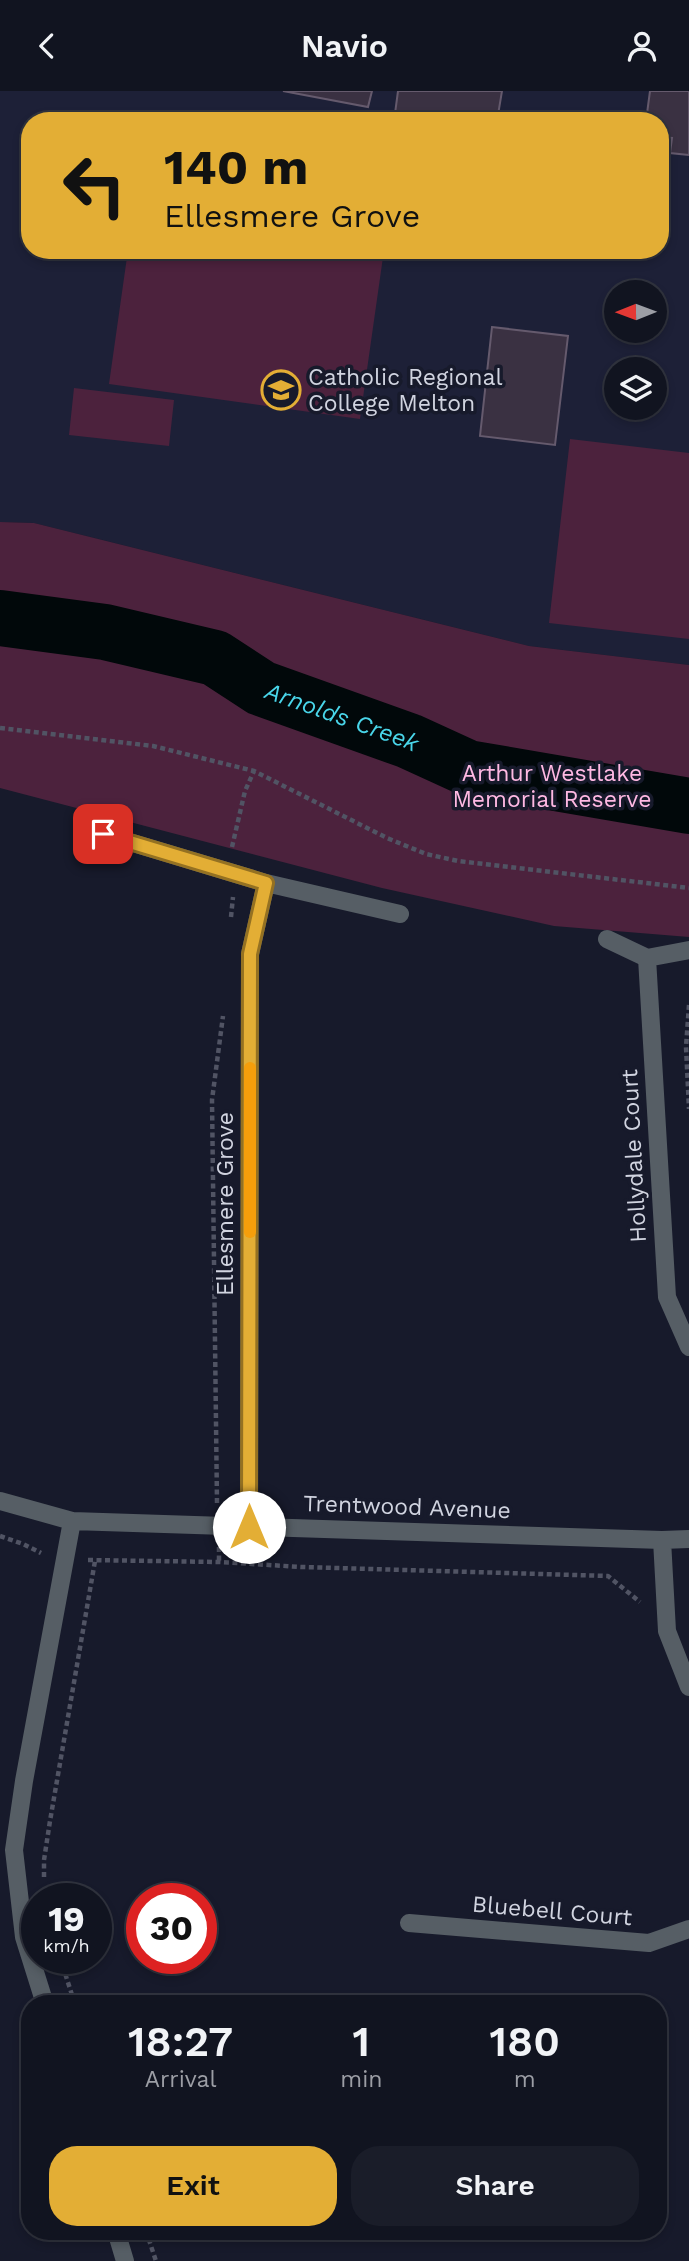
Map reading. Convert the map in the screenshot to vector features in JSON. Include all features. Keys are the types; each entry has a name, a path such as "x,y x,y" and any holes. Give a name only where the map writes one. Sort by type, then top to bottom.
{"street":[{"path":"103,834 266,883 400,914"},
{"name":"Ellesmere Grove","path":"249,1527 250,954 266,883"},
{"path":"607,939 647,958 689,950"},
{"name":"Hollydale Court","path":"647,958 667,1297 689,1347"},
{"name":"Trentwood Avenue","path":"0,1501 72,1521 689,1539"},
{"path":"42,1995 24,1937 13,1850 72,1521"},
{"path":"662,1540 667,1631 689,1687"},
{"name":"Bluebell Court","path":"409,1923 649,1943 689,1930"},
{"path":"119,2240 125,2261"}],"path":[{"path":"0,728 153,746 254,771 387,838 426,854 458,861 689,888"},
{"path":"231,920 233,892 229,871 233,840 245,791 254,771"},
{"path":"219,1562 212,1100 224,1003"},
{"path":"689,1005 686,1047 689,1109"},
{"path":"0,1536 23,1543 42,1553 95,1561 219,1562 608,1576 643,1605 666,1613"},
{"path":"44,1880 48,1834 95,1561"},
{"path":"65,1974 72,1995"},
{"path":"149,2240 156,2261"}],"shaded area":[{"name":"Catholic Regional College Melton","path":"0,91 689,91 689,665 529,646 34,523 0,522"}],"green space":[{"path":"127,259 383,259 360,419 109,384"},
{"path":"74,388 174,400 169,446 69,435"},
{"path":"570,439 689,453 689,639 549,623"},
{"name":"Arthur Westlake Memorial Reserve","path":"0,522 34,523 529,646 689,665 689,937 554,926 382,888 0,788"}],"building":[{"path":"283,91 372,91 368,107"},
{"path":"398,91 502,91 498,112 395,112"},
{"path":"650,91 689,91 689,155 670,153 672,138 669,138 669,112 647,112"},
{"path":"492,327 568,336 555,445 480,436"}],"waterway":[{"name":"Arnolds Creek","path":"0,618 105,632 215,658 261,688 409,741 468,768 689,806"}],"slow traffic":[{"path":"250,1068 250,1232"}],"place":[{"name":"Catholic Regional College Melton","path":"281,390"}],"route":[{"path":"103,834 266,883 250,954 249,1527"}]}
